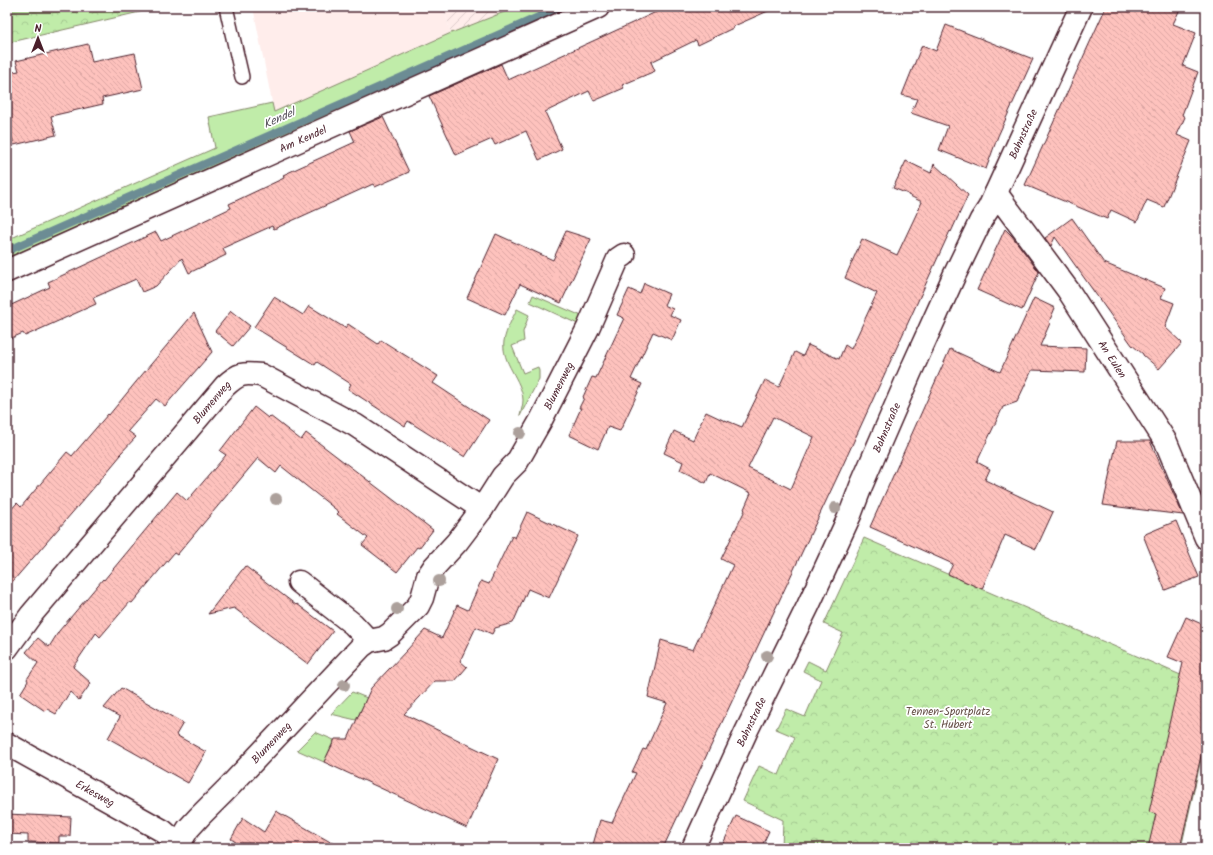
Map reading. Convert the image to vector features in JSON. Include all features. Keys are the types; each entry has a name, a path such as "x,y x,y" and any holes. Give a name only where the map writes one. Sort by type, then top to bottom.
{"street":[{"name":"Am Kendel","path":"7,271 598,7"},
{"name":"Bahnstraße","path":"693,848 743,739 808,606 850,515 910,373 954,276 996,193 1080,7"},
{"name":"An Eulen","path":"996,193 1068,290 1166,442 1206,538"},
{"name":"Blumenweg","path":"178,848 188,829 362,646 369,640 384,638 390,634 418,606 431,571 457,542 482,509 503,476 517,462 541,420 588,328 618,259 624,256"},
{"name":"Blumenweg","path":"7,648 31,615 225,386 234,377 246,373 261,375 355,425 482,509"},
{"path":"299,582 353,624 369,640"},
{"name":"Erkesweg","path":"7,744 163,831 171,838 178,848"}],"lane":[{"path":"226,7 242,77"}],"shaded area":[{"path":"253,7 443,7 451,33 274,112"},
{"path":"443,7 517,7 451,33"}],"green space":[{"path":"7,7 161,7 7,43"},
{"path":"517,7 573,7 7,258 7,240 215,148 209,117 272,103 274,112 451,33"},
{"path":"533,295 584,317 580,325 530,302"},
{"path":"517,309 529,315 523,332 524,341 512,346 523,373 538,367 539,371 539,379 520,416 523,402 522,392 508,364 504,349 506,333"},
{"name":"Tennen-Sportplatz St. Hubert","path":"864,538 1206,686 1206,737 1181,848 782,848 783,820 743,801 759,766 779,775 795,737 776,729 786,709 805,717 821,680 803,671 808,661 826,670 843,633 824,624"},
{"path":"352,692 367,698 356,720 331,714"},
{"path":"315,732 334,740 324,762 297,750"}],"building":[{"path":"667,7 777,7 732,27 733,28 698,45 696,40 651,62 655,71 622,85 624,88 594,101 589,91 545,112 562,149 539,160 526,131 495,145 492,139 456,155 429,96 501,64 508,80"},
{"path":"1106,7 1181,7 1173,24 1196,33 1183,66 1198,72 1182,115 1185,117 1177,135 1191,141 1164,207 1147,200 1137,222 1111,210 1107,219 1025,185"},
{"path":"946,25 1033,59 998,136 986,169 939,150 948,126 911,113 917,99 902,95 922,45 936,51"},
{"path":"88,44 92,62 135,53 143,89 102,98 103,104 51,116 56,135 14,145 11,135 7,136 7,73 19,71 16,61"},
{"path":"383,117 409,172 375,187 373,184 274,229 272,226 223,248 226,255 189,273 182,258 156,286 142,292 136,279 93,298 96,304 25,336 23,333 7,340 7,307 50,287 48,282 156,232 161,241 231,208 229,204 284,178 283,175 355,142 350,131"},
{"path":"906,161 931,173 934,164 968,195 663,848 592,848 600,820 612,823 636,773 632,772 643,749 646,750 667,703 648,697 661,640 693,650 733,565 721,559 745,510 744,509 751,493 710,473 706,483 680,470 683,462 664,453 674,431 693,440 706,412 742,427 765,380 779,387 795,352 803,356 808,345 839,359 845,345 851,349 877,293 845,278 862,239 897,255 922,202 893,188","holes":["773,417 814,437 791,489 748,468"]},
{"path":"1072,218 1104,263 1165,288 1161,298 1174,303 1165,327 1182,343 1159,369 1132,345 1055,237 1051,246 1045,238"},
{"path":"1005,229 1039,272 1022,310 977,290"},
{"path":"566,231 591,239 561,303 520,284 505,315 467,298 496,234 553,260"},
{"path":"644,283 669,294 664,305 673,309 670,315 681,320 672,340 653,332 631,379 642,384 620,431 608,427 598,449 569,435 581,408 579,408 592,377 596,378 624,318 617,315 629,289 640,294"},
{"path":"274,297 303,315 309,306 345,328 348,324 378,344 381,340 438,376 433,383 489,420 465,457 408,421 405,426 348,389 351,384 317,362 315,365 254,327"},
{"path":"1034,298 1055,308 1040,346 1086,348 1085,372 1032,370 1017,402 1003,407 977,462 990,469 985,480 1053,512 1036,549 1005,535 982,589 948,574 953,564 870,527 950,349 1000,372"},
{"path":"231,311 250,326 233,346 215,331"},
{"path":"194,313 212,352 165,406 156,399 128,431 136,437 7,588 7,514 17,503 21,507 67,452 72,456 108,414 109,415"},
{"path":"254,407 268,418 270,416 301,440 306,433 433,530 397,572 362,545 368,538 337,514 339,512 281,466 276,473 258,458 177,555 174,553 132,603 130,602 100,637 96,633 73,667 91,683 79,700 70,692 56,714 47,709 45,711 20,694 28,681 27,679 38,663 26,652 38,638 49,647 59,631 103,579 104,580 177,492 187,501 226,455 220,451"},
{"path":"1117,441 1150,441 1183,515 1103,505"},
{"path":"527,512 578,536 549,598 528,589 513,623 495,628 492,634 476,627 460,661 467,667 455,681 435,681 404,714 498,759 467,828 324,762 335,739 348,739 371,688 425,630 442,638 457,605 468,610 481,581 489,584 512,536 515,538"},
{"path":"1176,521 1199,577 1165,590 1143,535"},
{"path":"245,566 333,631 308,664 234,608 208,614"},
{"path":"1186,617 1206,626 1206,734 1180,848 1148,848 1156,814 1149,812 1183,663 1168,657"},
{"path":"121,688 183,723 176,735 206,752 188,783 108,738 120,717 104,708"},
{"path":"276,811 341,848 245,848 231,839 243,818 264,832"},
{"path":"7,814 71,817 70,836 59,836 59,843 28,842 28,835 7,834"},
{"path":"736,816 769,831 761,848 721,848"}],"waterway":[{"name":"Kendel","path":"7,251 561,7"}]}
